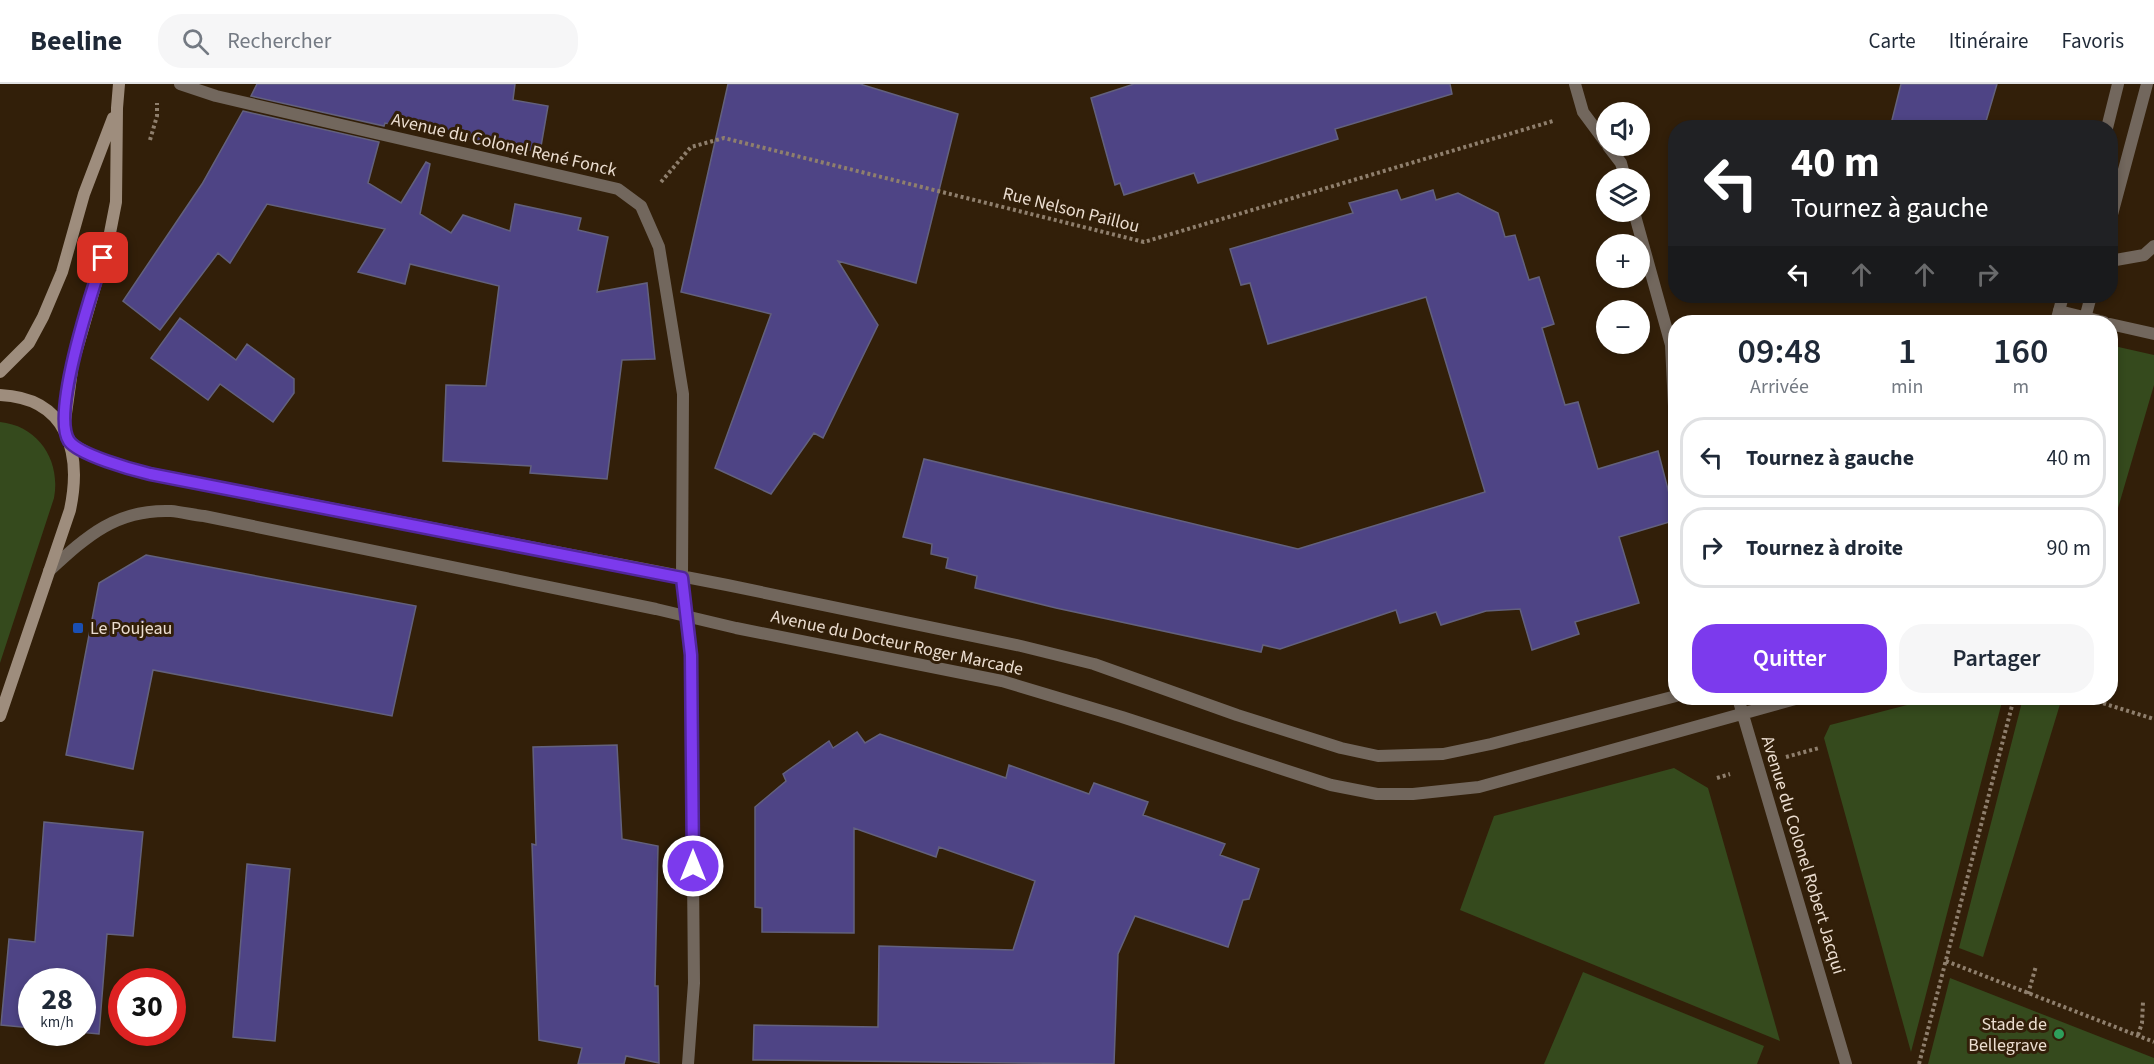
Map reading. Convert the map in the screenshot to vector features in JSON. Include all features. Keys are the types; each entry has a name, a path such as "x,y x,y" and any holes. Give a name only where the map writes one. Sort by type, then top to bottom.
{"main road":[{"path":"64,428 72,363 109,238 116,202 119,84"},
{"path":"0,372 28,344 43,317 62,272 84,194 117,108"},
{"path":"0,395 9,395 30,402 47,411 64,428 75,465 70,510 0,717"}],"street":[{"name":"Avenue du Colonel René Fonck","path":"180,84 216,96 618,189 641,206"},
{"path":"1575,84 1583,112 1596,130"},
{"path":"2109,120 2118,84"},
{"path":"2118,192 2147,84"},
{"path":"641,206 659,247 683,394 682,578 691,655 694,983 688,1064"},
{"path":"1637,222 1668,334"},
{"path":"2118,260 2144,255 2154,246"},
{"path":"2118,326 2154,334"},
{"name":"Avenue du Docteur Roger Marcade","path":"70,443 99,459 144,473 1021,646 1094,664 1237,716 1341,748 1378,756 1443,754 1668,698"},
{"name":"Avenue du Docteur Roger Marcade","path":"49,571 86,537 112,522 136,514 171,511 1002,681 1122,717 1331,785 1377,794 1413,794 1479,787 1742,713"},
{"name":"Avenue du Colonel Robert Jacqui","path":"1740,705 1846,1064"},
{"path":"1742,713 1772,705"}],"path":[{"name":"Rue Nelson Paillou","path":"641,206 691,147 724,138 1144,242 1583,112"},
{"path":"1919,1064 2012,705"},
{"path":"2109,705 2154,719"},
{"path":"1946,961 2154,1042"},
{"path":"2028,994 2037,966"},
{"path":"2138,1035 2142,1023 2143,1002"}],"green space":[{"path":"2118,347 2154,355 2154,385 2118,508"},
{"path":"0,422 26,430 36,438 50,459 55,484 54,498 0,663"},
{"path":"1907,705 2001,705 1911,1052 1824,738 1830,725"},
{"path":"2021,705 2060,705 1983,957 1959,948"},
{"path":"1674,768 1708,788 1780,1041 1460,910 1494,816"},
{"path":"1583,972 1764,1046 1757,1064 1544,1064"},
{"path":"1950,978 2154,1058 2154,1064 1928,1064"}],"building":[{"path":"257,84 515,84 513,100 548,106 540,152 385,123 384,126 251,96"},
{"path":"728,84 860,84 958,114 916,283 838,261 878,325 823,438 814,433 771,494 715,468 771,314 681,292"},
{"path":"1134,84 1450,84 1452,94 1335,129 1338,139 1198,183 1194,173 1124,195 1120,183 1115,185 1091,98"},
{"path":"1901,84 1997,84 1986,120 1892,120"},
{"path":"243,111 379,142 368,183 401,203 426,162 430,164 420,214 451,233 463,215 510,231 515,204 581,218 578,230 608,237 597,292 647,283 655,359 622,360 607,479 530,473 531,466 443,461 446,385 486,386 499,286 410,264 405,284 358,272 385,229 267,204 230,263 218,253 160,330 123,301 202,184"},
{"path":"1397,190 1401,200 1433,190 1436,200 1458,193 1498,213 1505,237 1515,235 1529,280 1539,277 1554,324 1542,328 1565,405 1578,402 1598,469 1658,451 1668,489 1668,522 1619,537 1639,603 1575,622 1579,634 1532,650 1520,609 1486,611 1441,625 1436,612 1400,623 1396,610 1280,649 1263,645 1261,652 1056,608 975,588 977,576 946,568 948,558 931,554 932,544 903,537 924,459 1298,549 1485,492 1426,297 1268,344 1250,283 1241,285 1230,249 1353,213 1349,203"},
{"path":"180,318 236,360 247,344 294,379 294,393 273,422 220,384 208,400 151,358"},
{"path":"146,555 416,606 392,716 153,670 133,769 66,755 99,583"},
{"path":"857,732 865,743 880,734 1006,778 1009,765 1089,794 1094,783 1148,802 1143,815 1225,844 1220,855 1259,869 1249,899 1243,900 1228,947 1135,916 1118,954 1114,1064 753,1060 754,1025 878,1027 879,946 1013,950 1035,881 939,847 936,857 854,828 854,933 762,932 762,908 755,907 755,807 786,781 783,774 829,741 833,748"},
{"path":"617,745 622,839 658,846 655,986 658,986 659,1063 626,1056 624,1064 578,1064 582,1048 539,1040 532,844 536,845 533,747"},
{"path":"44,822 143,832 133,936 107,934 99,1034 96,1034 96,968 18,968 18,1027 1,1025 9,939 35,942"},
{"path":"247,864 290,869 275,1041 233,1037"}],"place":[{"name":"Le Poujeau","path":"78,628"},
{"name":"Stade de Bellegrave","path":"2059,1034"}],"route":[{"path":"103,258 72,363 64,428 70,443 99,459 150,474 682,578 691,655 693,866"}]}
